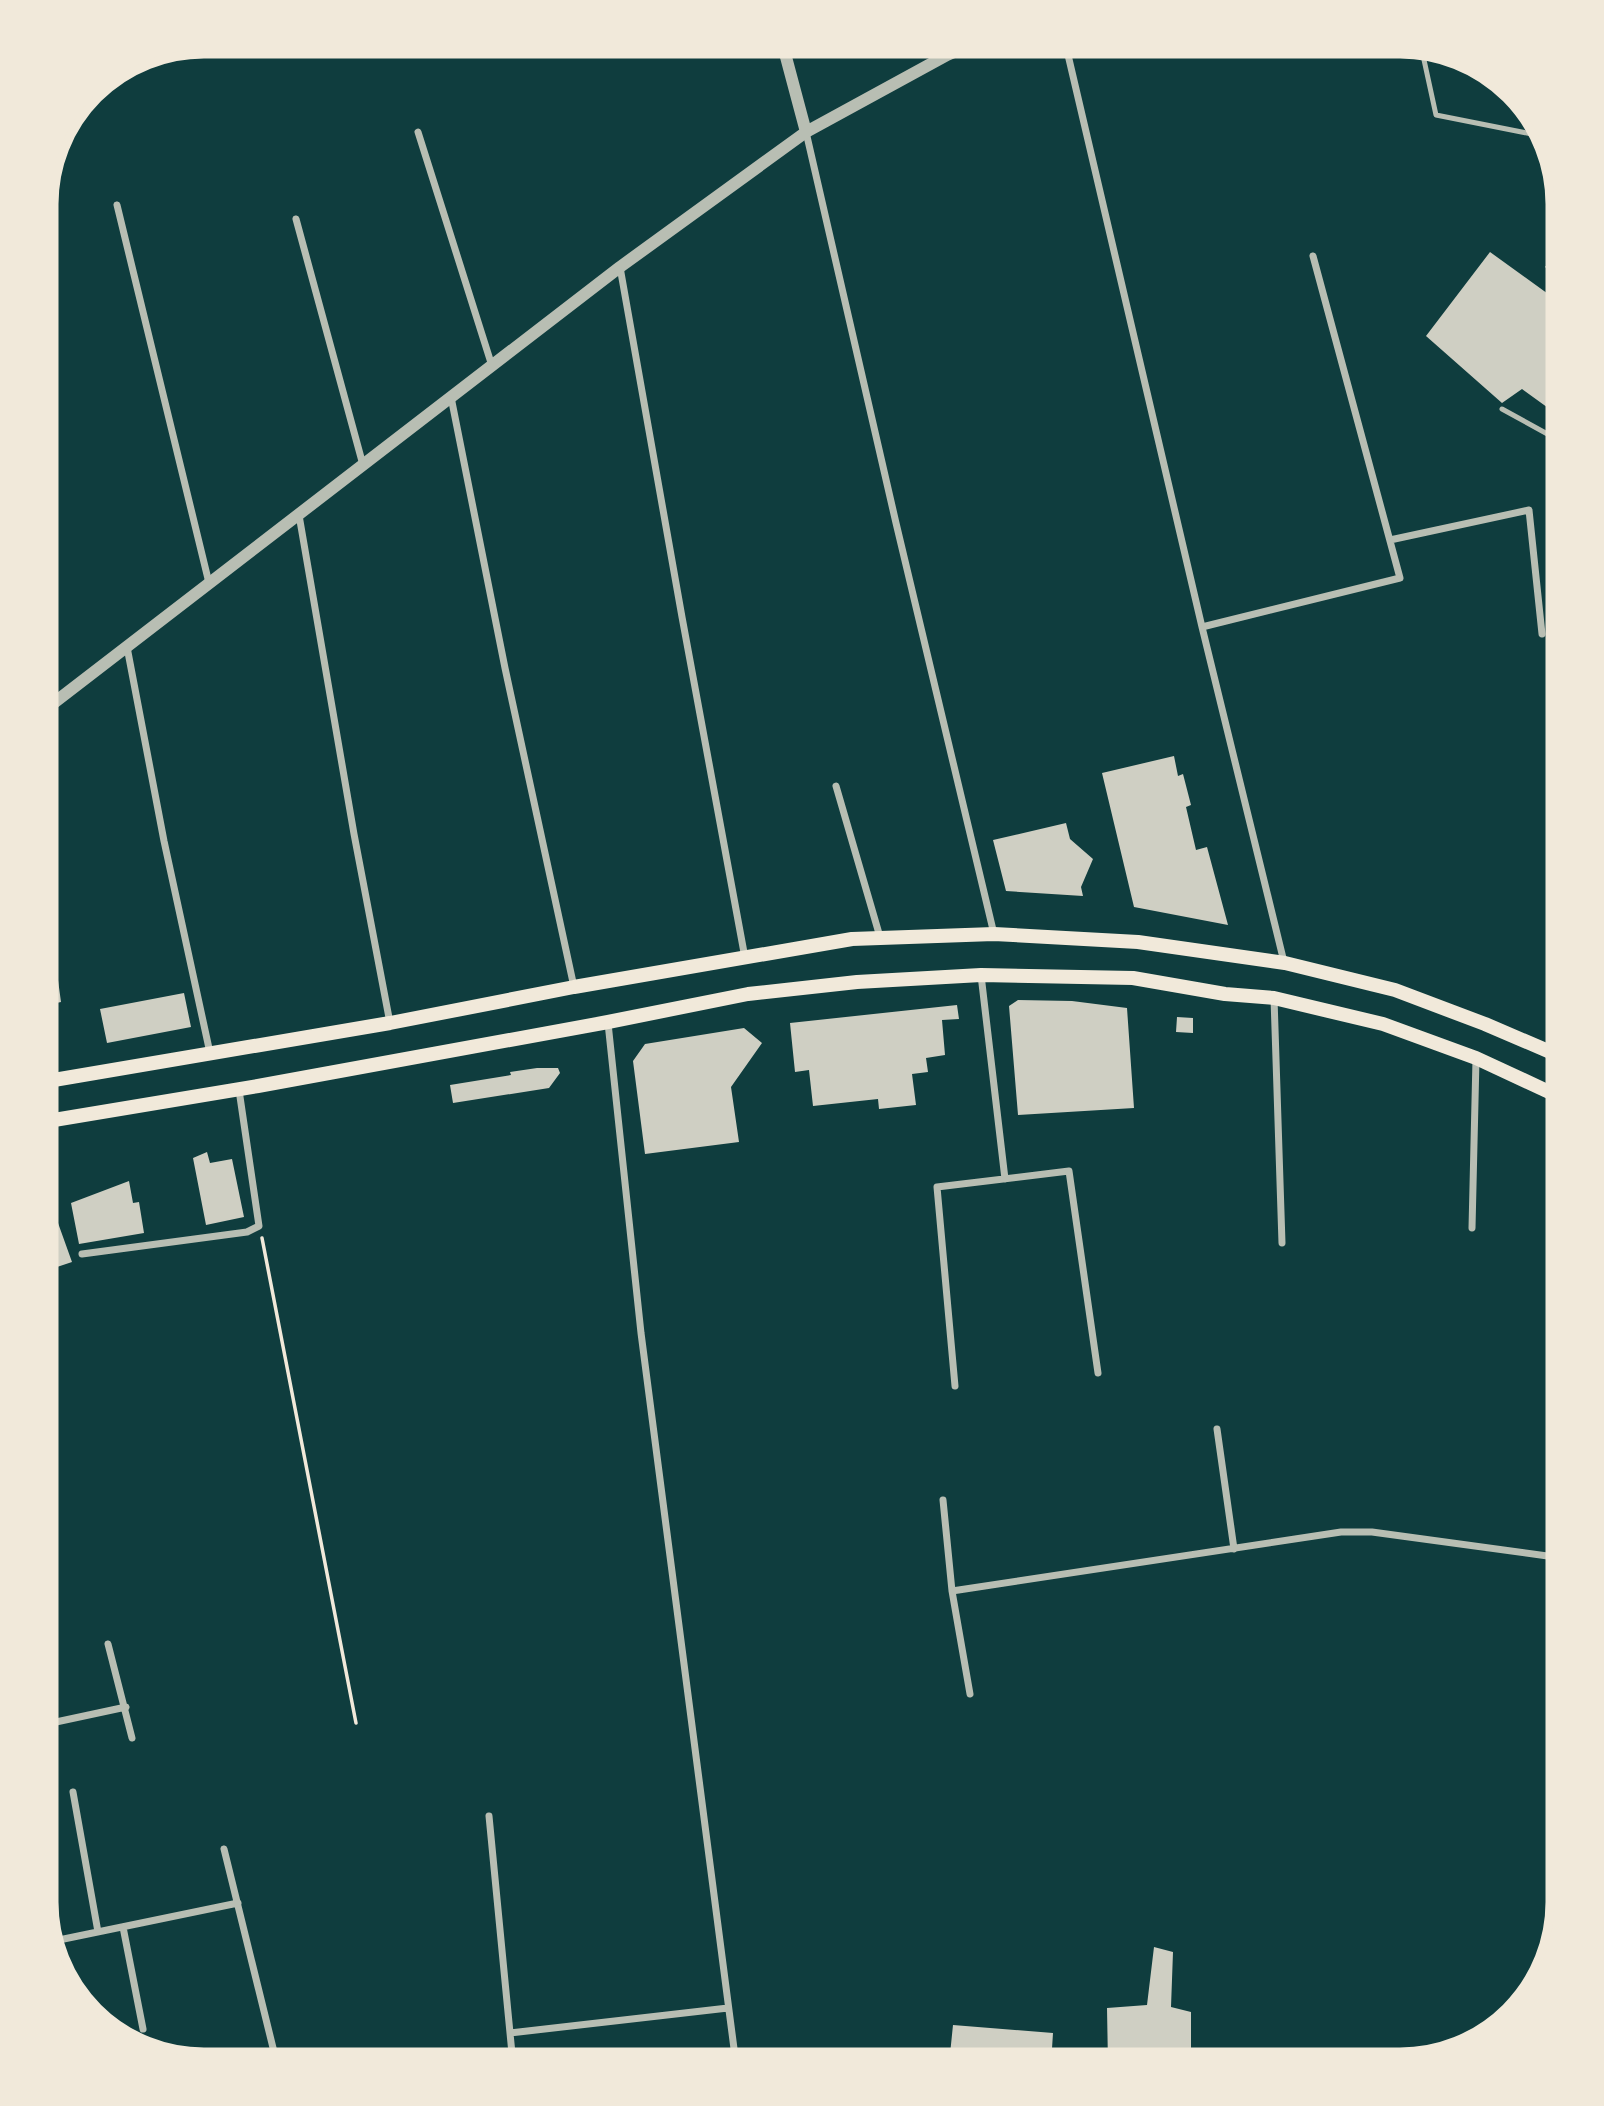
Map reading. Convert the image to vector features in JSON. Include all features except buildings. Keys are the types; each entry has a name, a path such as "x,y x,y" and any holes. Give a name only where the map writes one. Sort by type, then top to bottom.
{"main road":[{"path":"54,1080 390,1023 852,939 994,934 1138,942 1285,962 1395,990 1550,1052"},
{"path":"54,1120 608,1022 748,993 857,982 981,975 1133,978 1225,994 1274,998 1383,1024 1476,1058 1550,1092"}],"street":[{"path":"785,54 806,132 994,934"},
{"path":"55,703 620,267 806,132 948,55"},
{"path":"1068,55 1202,627 1285,962"},
{"path":"418,132 492,366"},
{"path":"117,205 209,583"},
{"path":"296,219 363,465"},
{"path":"1202,627 1400,578 1313,256"},
{"path":"620,267 745,958"},
{"path":"451,397 505,668 574,988"},
{"path":"1390,540 1529,510 1542,634"},
{"path":"299,514 390,1023"},
{"path":"127,647 164,841 210,1053"},
{"path":"836,786 880,937"},
{"path":"981,975 1005,1179"},
{"path":"1274,998 1282,1242"},
{"path":"608,1022 641,1333 734,2052"},
{"path":"1472,1228 1476,1058"},
{"path":"82,1254 247,1233 259,1226 238,1089"},
{"path":"955,1386 937,1187 1069,1171 1098,1373"},
{"path":"1217,1429 1234,1549"},
{"path":"943,1500 952,1591 970,1693"},
{"path":"952,1591 1356,1531 1550,1556"},
{"path":"108,1644 132,1738"},
{"path":"54,1722 125,1707"},
{"path":"73,1792 98,1932"},
{"path":"488,1816 512,2052"},
{"path":"224,1849 273,2052"},
{"path":"59,1940 238,1903"},
{"path":"123,1927 143,2029"},
{"path":"510,2033 729,2008"}],"lane":[{"path":"1424,57 1436,115 1532,134"},
{"path":"1502,410 1550,436"}],"path":[{"path":"259,1226 356,1723"}]}
